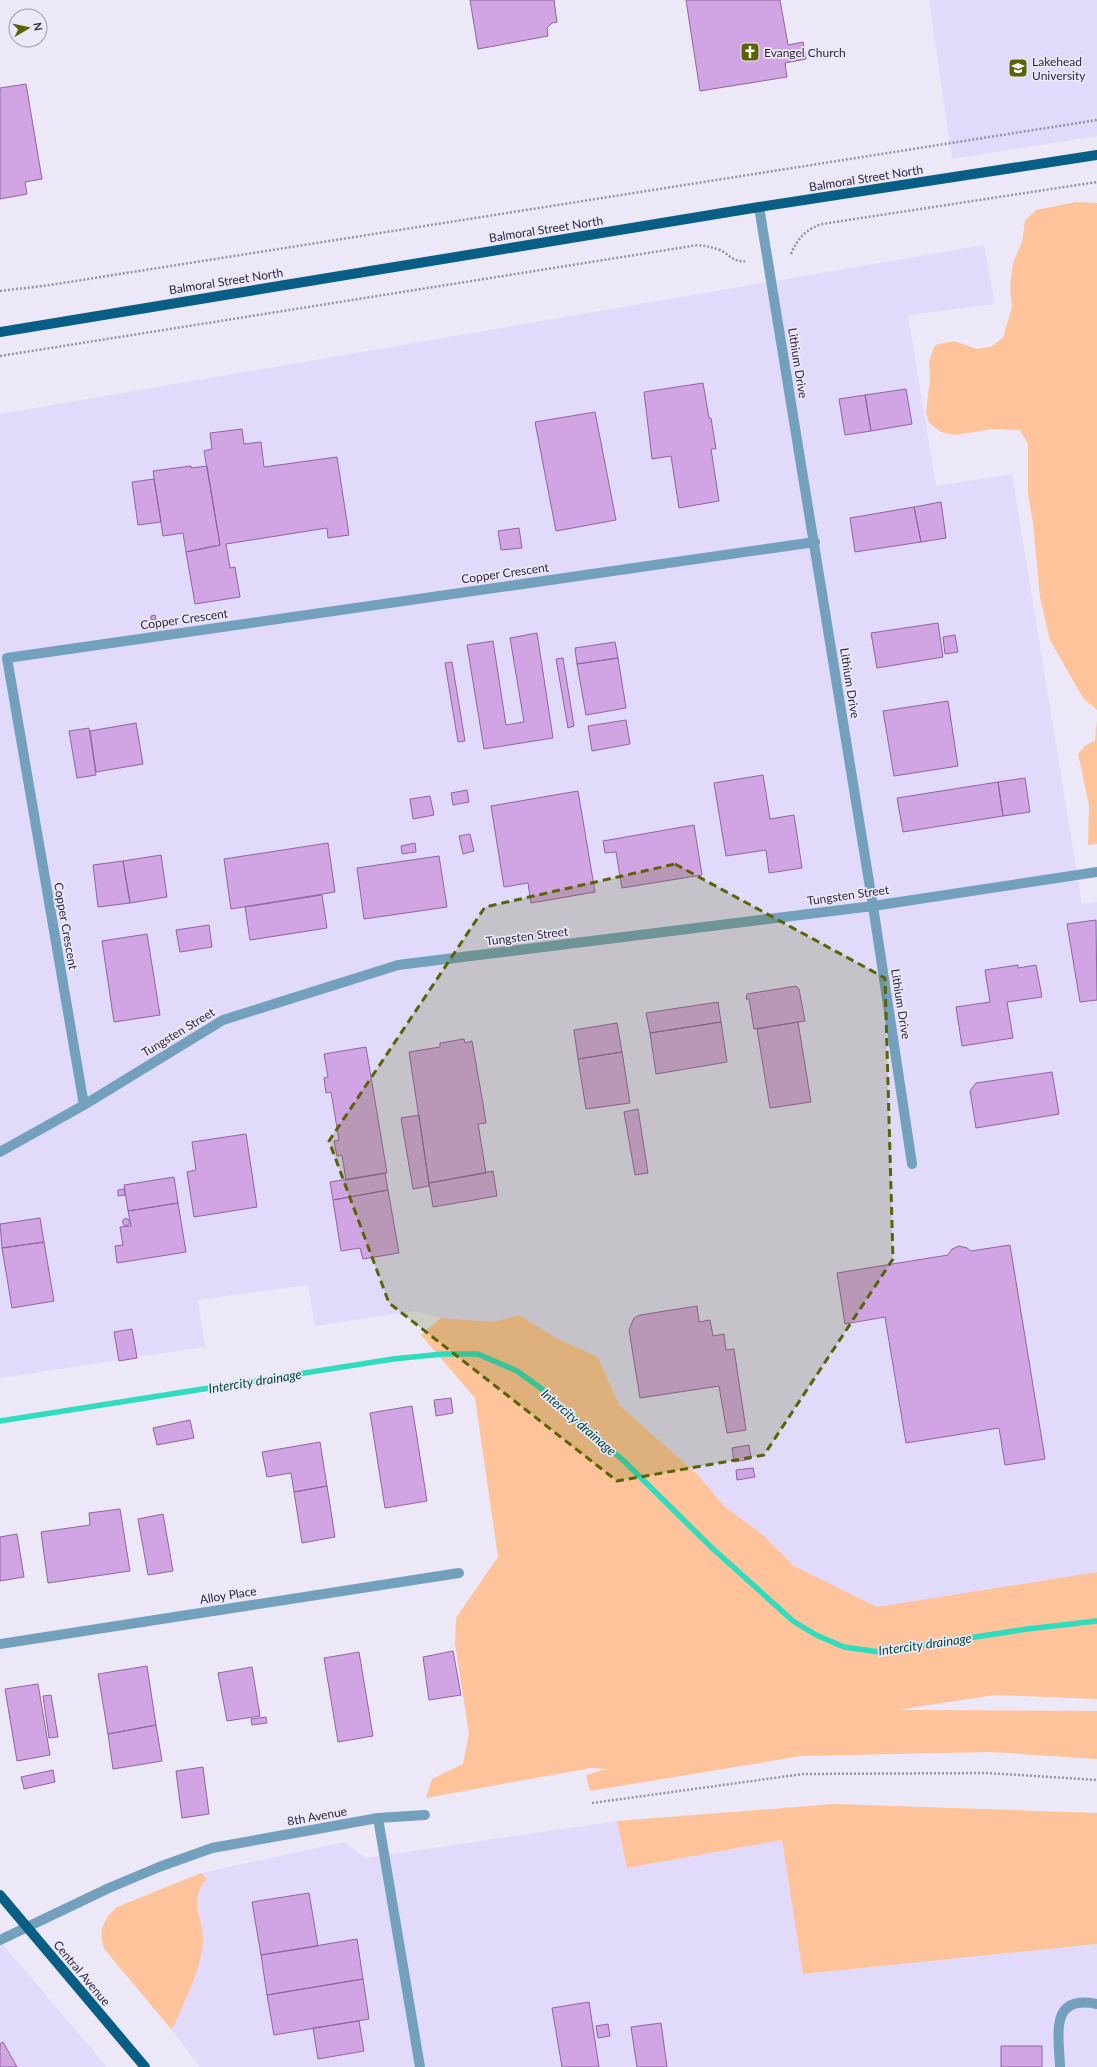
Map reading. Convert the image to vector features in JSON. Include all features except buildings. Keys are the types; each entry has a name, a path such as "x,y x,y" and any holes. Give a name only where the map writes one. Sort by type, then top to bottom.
{"main road":[{"name":"Balmoral Street North","path":"0,332 759,207 1097,155"},
{"name":"Central Avenue","path":"0,1895 26,1929 145,2067"}],"street":[{"name":"Lithium Drive","path":"759,207 815,542 873,906 912,1164"},
{"name":"Copper Crescent","path":"84,1105 7,658 815,542"},
{"name":"Tungsten Street","path":"0,1152 84,1105 223,1020 398,965 873,906 1097,872"},
{"name":"Alloy Place","path":"0,1644 459,1573"},
{"name":"8th Avenue","path":"0,1940 26,1929 109,1888 158,1867 212,1848 378,1818 425,1815"},
{"path":"378,1818 420,2067"},
{"path":"1060,2067 1058,2025 1062,2012 1070,2004 1087,2002 1097,2004"}],"path":[{"path":"0,291 58,284 1097,120"},
{"path":"791,254 795,243 813,226 1097,182"},
{"path":"0,356 698,245 710,246 721,250 735,260 745,261"},
{"path":"592,1803 803,1774 988,1773 1097,1780"}],"highlighted area":[{"path":"675,864 885,978 893,1259 764,1455 617,1481 389,1303 329,1141 485,907"}],"shaded area":[{"name":"Lakehead University","path":"929,0 1097,0 1097,136 952,159"},
{"path":"1076,202 1097,203 1097,710 1083,698 1050,640 1040,597 1033,523 1028,493 1028,444 1020,430 993,429 954,435 941,432 929,423 926,412 930,380 929,362 935,345 954,341 977,349 990,347 1003,338 1012,307 1010,288 1013,263 1022,242 1025,221 1036,210"},
{"path":"984,245 995,304 908,315 936,486 1012,474 1082,904 1097,902 1097,1572 877,1607 794,1566 762,1534 726,1508 697,1474 619,1405 598,1357 556,1338 519,1315 493,1322 441,1318 415,1311 315,1326 308,1285 198,1300 205,1347 0,1378 0,414"},
{"path":"1097,720 1097,844 1088,845 1089,805 1078,754 1085,746 1095,740"},
{"path":"519,1315 556,1338 598,1357 619,1405 697,1474 726,1508 762,1534 794,1566 877,1607 1097,1572 1097,1699 995,1695 896,1710 1097,1711 1097,1759 991,1752 801,1756 590,1791 586,1775 607,1769 591,1768 426,1798 432,1779 463,1764 469,1734 455,1644 456,1618 498,1557 475,1398 421,1335 441,1318 493,1322"},
{"path":"835,1804 1097,1813 1097,1944 803,1974 782,1840 627,1868 617,1821"},
{"path":"617,1821 627,1868 782,1840 803,1974 1097,1944 1097,2067 200,2067 172,2030 200,1960 203,1939 196,1901 199,1887 206,1879 201,1873 344,1842 366,1858"},
{"path":"201,1873 207,1879 201,1887 197,1901 203,1940 202,1951 196,1974 172,2030 105,1950 102,1932 108,1916 117,1907"},
{"path":"0,1942 11,1954 107,2067 0,2067"}],"waterway":[{"name":"Intercity drainage","path":"0,1421 393,1359 443,1354 478,1354 517,1371 542,1389 625,1462 711,1547 793,1621 816,1635 844,1647 879,1652 1027,1629 1097,1621"}],"place":[{"name":"Evangel Church","path":"750,52"},
{"name":"Lakehead University","path":"1018,68"}]}
